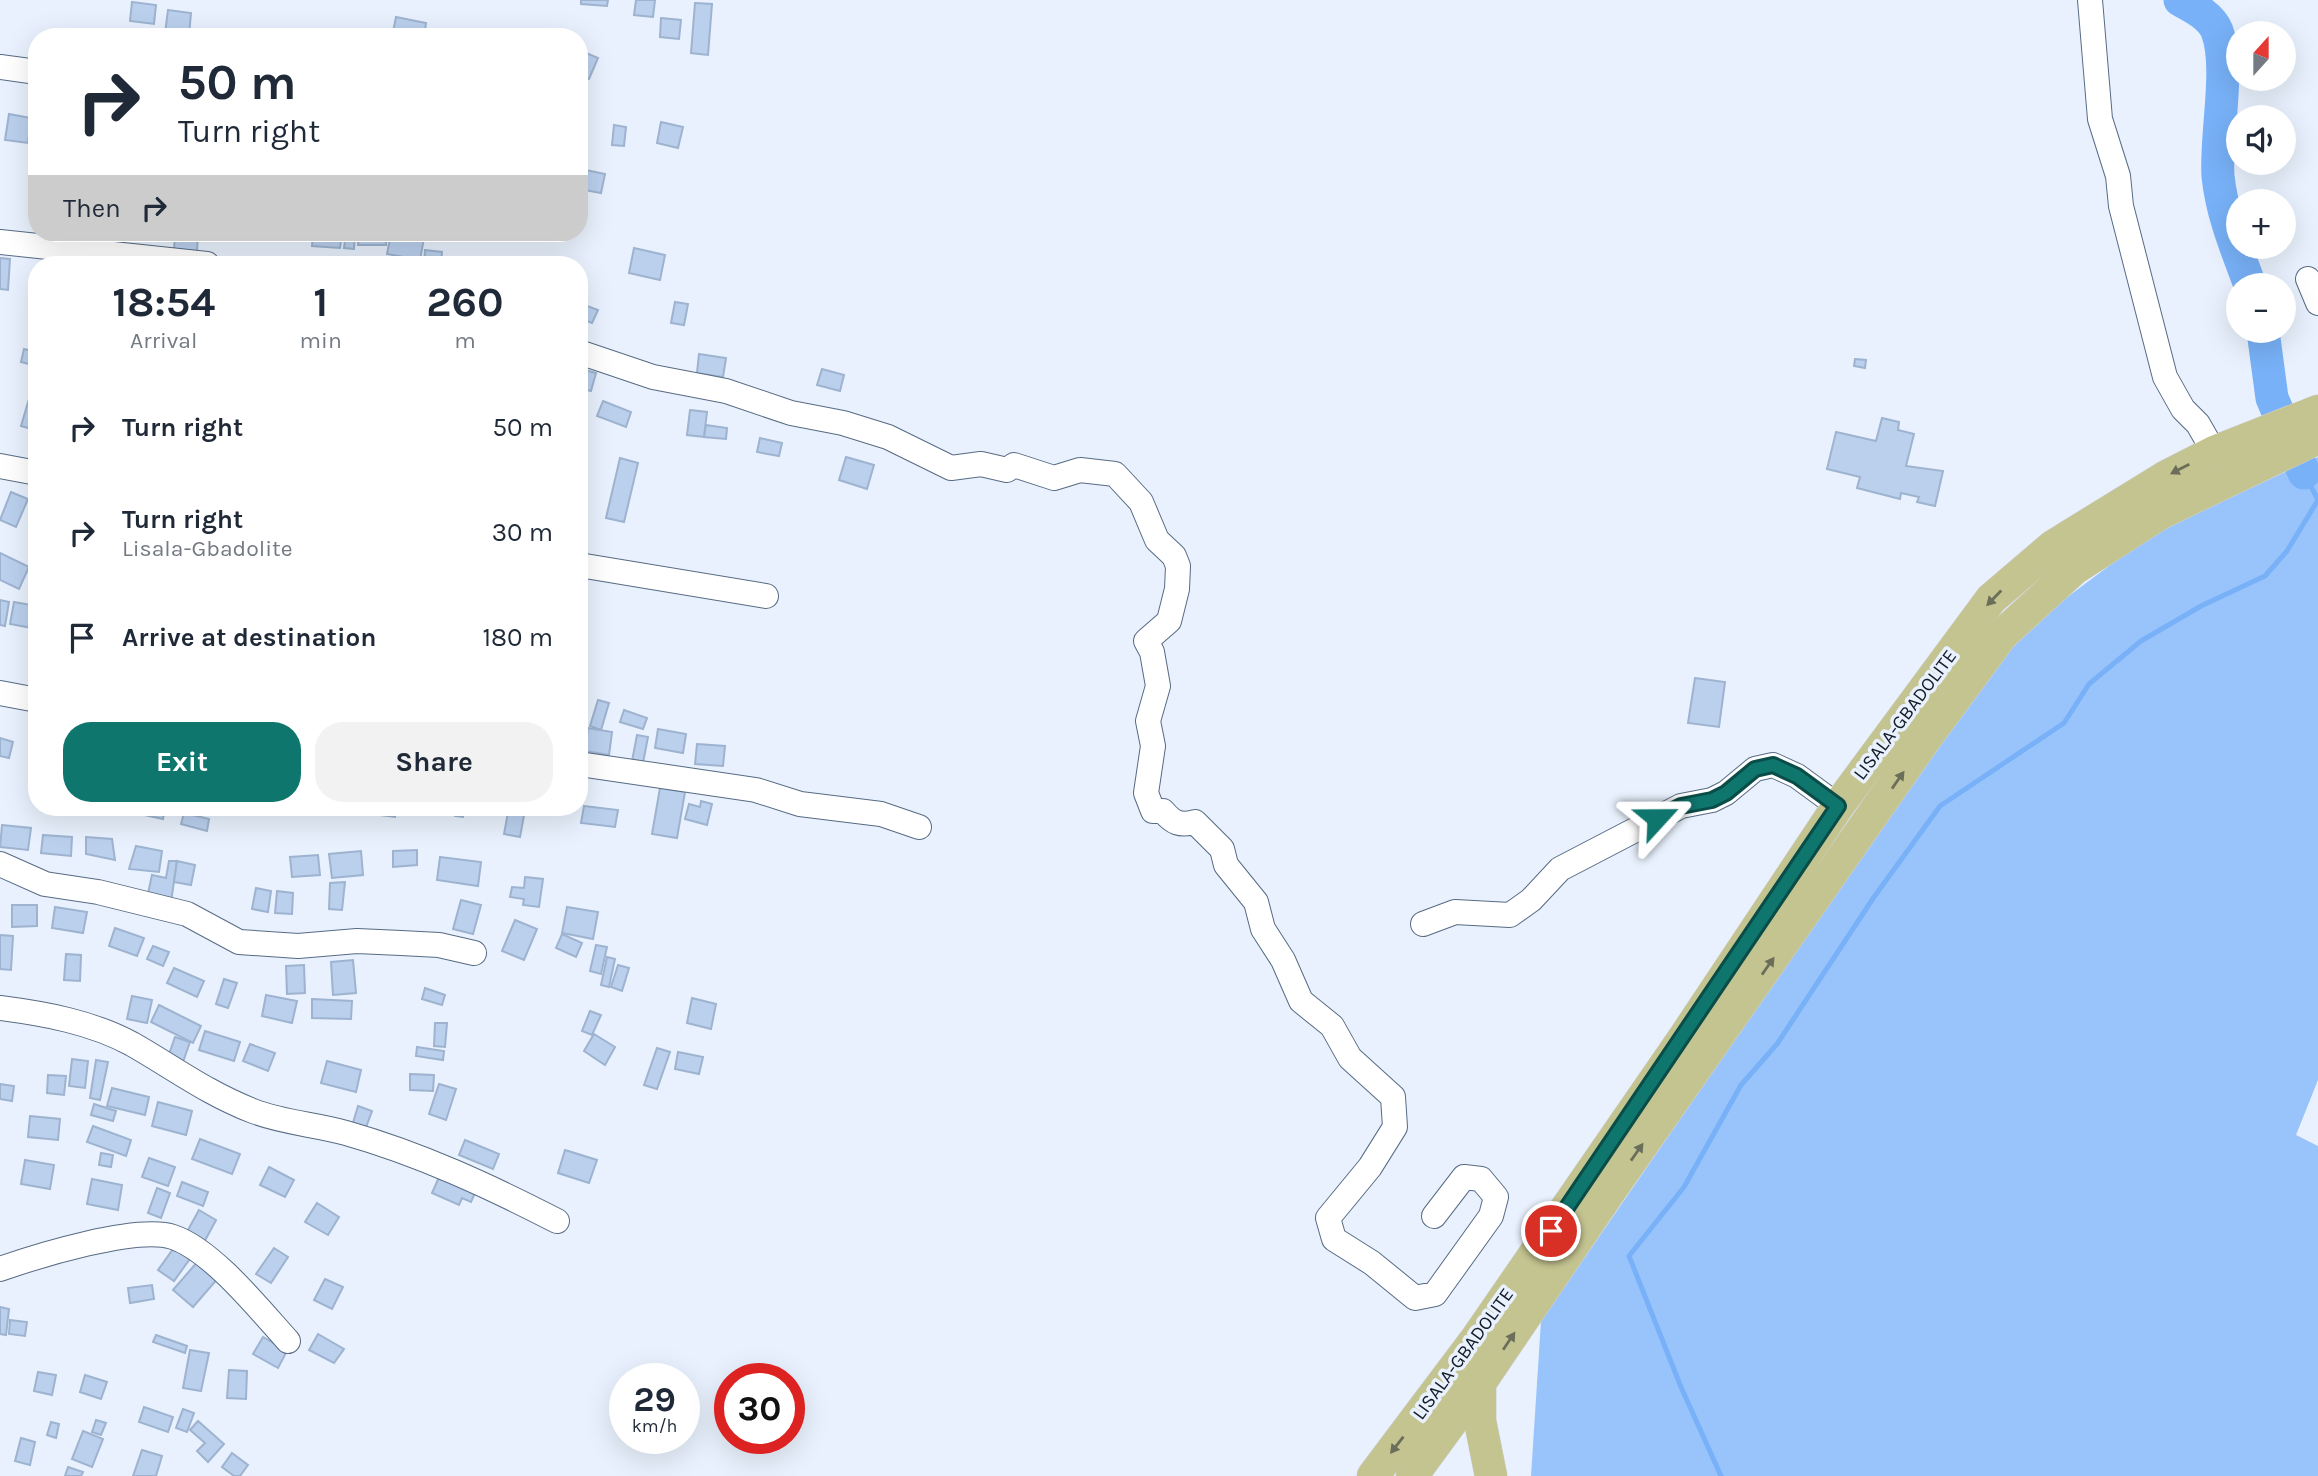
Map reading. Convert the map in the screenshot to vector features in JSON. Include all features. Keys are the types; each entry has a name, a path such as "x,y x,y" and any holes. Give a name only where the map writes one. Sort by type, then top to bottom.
{"main road":[{"path":"2272,444 2311,427"},
{"name":"LISALA-GBADOLITE","path":"1373,1476 1476,1339 1685,1036 1838,806 1991,599 2053,546 2165,477 2214,452 2272,444"},
{"name":"LISALA-GBADOLITE","path":"1412,1476 1480,1383 1608,1194 1926,738 2002,635 2074,569 2272,444"},
{"path":"1480,1383 1480,1421 1491,1476"}],"street":[{"path":"2090,0 2100,119 2118,176 2121,206 2165,377 2183,409 2198,424 2214,452"},
{"path":"0,66 28,71"},
{"path":"0,242 132,256"},
{"path":"2308,279 2318,303"},
{"path":"588,355 653,377 726,391 791,413 843,423 888,437 951,468 981,464 1007,470 1014,465 1054,478 1080,470 1115,474 1141,502 1157,540 1174,556 1178,566 1177,589 1169,621 1146,641 1152,652 1158,687 1149,721 1153,746 1146,793 1153,811 1163,811 1172,821 1183,825 1195,822 1222,849 1226,865 1256,902 1263,929 1283,960 1301,1001 1332,1027 1350,1058 1393,1097 1395,1127 1370,1167 1328,1218 1334,1239 1372,1263 1415,1298 1435,1294 1491,1216 1496,1197 1482,1179 1464,1177 1434,1216"},
{"path":"0,466 28,471"},
{"path":"588,566 766,596"},
{"path":"0,694 28,699"},
{"path":"588,765 756,790 800,804 881,814 919,827"},
{"path":"1423,923 1455,912 1510,915 1531,900 1560,869 1681,806 1712,800 1726,793 1755,769 1773,765 1785,770 1838,806"},
{"path":"0,864 44,884 98,892 187,914 239,942 298,946 357,941 390,942 439,945 474,953"},
{"path":"0,1008 63,1017 131,1044 182,1077 238,1105 291,1124 316,1126 348,1134 422,1160 477,1180 557,1221"},
{"path":"0,1269 47,1252 128,1237 175,1238 224,1272 288,1341"}],"shaded area":[{"path":"2318,457 2318,1080 2296,1135 2318,1146 2318,1476 1531,1476 1541,1321 2010,640 2153,533"}],"building":[{"path":"581,0 608,0 607,6 581,4"},
{"path":"636,0 655,0 653,17 634,15"},
{"path":"132,2 156,5 154,24 130,21"},
{"path":"695,3 712,4 708,55 691,53"},
{"path":"168,10 191,13 190,28 166,28"},
{"path":"396,17 426,23 425,28 394,28"},
{"path":"661,18 681,20 679,39 660,37"},
{"path":"588,54 598,58 588,79"},
{"path":"9,114 28,117 28,143 5,140"},
{"path":"661,122 683,127 678,148 657,143"},
{"path":"614,125 626,127 624,146 612,145"},
{"path":"588,170 605,174 601,193 588,191"},
{"path":"174,242 198,242 197,252 174,251"},
{"path":"312,242 341,242 340,248 312,246"},
{"path":"345,242 354,242 354,249 344,248"},
{"path":"358,242 386,242 386,245 358,245"},
{"path":"389,242 423,242 421,256 387,254"},
{"path":"634,248 665,255 660,280 629,273"},
{"path":"425,250 442,252 442,256 425,256"},
{"path":"0,258 10,259 8,290 0,289"},
{"path":"675,302 688,304 684,325 671,323"},
{"path":"588,306 598,310 592,323 588,321"},
{"path":"24,349 28,350 28,364 21,362"},
{"path":"699,354 726,358 723,377 697,373"},
{"path":"1855,359 1866,360 1865,368 1854,366"},
{"path":"822,369 844,375 840,391 817,385"},
{"path":"588,371 596,373 591,391 588,390"},
{"path":"603,401 631,412 626,427 597,416"},
{"path":"28,402 28,428 21,426"},
{"path":"690,410 707,412 704,437 687,435"},
{"path":"1882,418 1899,422 1898,430 1914,434 1906,466 1943,471 1935,506 1917,502 1919,497 1901,493 1900,499 1857,488 1860,477 1827,469 1836,432 1876,441"},
{"path":"706,425 727,428 726,439 704,437"},
{"path":"760,438 782,443 779,456 757,452"},
{"path":"846,457 874,465 867,489 839,480"},
{"path":"620,458 638,463 624,522 606,518"},
{"path":"11,492 28,499 16,527 0,520"},
{"path":"0,553 28,567 19,589 0,580"},
{"path":"0,600 9,602 5,626 0,625"},
{"path":"14,602 28,604 28,627 10,624"},
{"path":"1695,678 1725,682 1719,727 1688,723"},
{"path":"598,700 609,703 601,730 590,726"},
{"path":"624,710 647,718 643,729 620,722"},
{"path":"588,728 612,732 609,755 588,752"},
{"path":"658,729 686,734 683,753 655,748"},
{"path":"637,735 648,737 643,763 632,761"},
{"path":"0,738 13,742 9,758 0,756"},
{"path":"697,744 725,746 723,766 695,764"},
{"path":"660,788 685,792 677,838 652,834"},
{"path":"701,801 712,804 707,825 685,819 689,804 700,807"},
{"path":"588,806 618,810 615,827 581,823 582,816 588,816"},
{"path":"183,816 209,819 207,831 181,824"},
{"path":"507,816 524,816 520,837 504,834"},
{"path":"2,825 31,828 28,850 0,847"},
{"path":"43,835 72,837 71,856 41,853"},
{"path":"86,837 112,839 115,860 86,854"},
{"path":"136,846 162,851 159,872 129,869"},
{"path":"417,850 417,865 393,867 393,851"},
{"path":"361,851 363,875 332,878 329,854"},
{"path":"318,855 320,875 292,877 290,857"},
{"path":"440,857 481,862 478,886 437,880"},
{"path":"169,861 177,861 171,902 147,898 152,875 166,878"},
{"path":"177,861 195,865 191,885 174,882"},
{"path":"525,877 543,879 539,907 523,905 524,899 510,897 512,887 524,888"},
{"path":"345,882 342,910 329,909 330,883"},
{"path":"256,888 271,891 268,912 252,909"},
{"path":"277,891 293,893 292,914 275,913"},
{"path":"461,900 481,905 473,934 453,929"},
{"path":"12,905 37,905 37,926 12,927"},
{"path":"55,907 87,912 83,933 52,928"},
{"path":"567,907 598,912 593,939 562,933"},
{"path":"515,920 537,929 524,960 502,951"},
{"path":"115,928 144,938 137,956 109,946"},
{"path":"562,934 582,943 576,957 556,948"},
{"path":"0,935 13,936 11,970 0,969"},
{"path":"596,945 607,947 601,974 590,971"},
{"path":"153,946 169,952 163,966 147,959"},
{"path":"66,954 81,955 80,981 64,980"},
{"path":"607,957 615,959 609,987 601,985"},
{"path":"353,960 356,993 333,995 331,962"},
{"path":"304,965 305,993 287,994 286,966"},
{"path":"618,965 629,968 622,991 611,987"},
{"path":"174,968 204,981 197,997 167,983"},
{"path":"224,979 237,983 228,1008 216,1004"},
{"path":"425,988 445,995 442,1005 422,999"},
{"path":"266,995 297,1001 292,1023 262,1016"},
{"path":"132,996 152,1000 147,1023 127,1019"},
{"path":"692,998 716,1004 711,1029 687,1023"},
{"path":"312,999 352,1001 351,1019 312,1018"},
{"path":"159,1005 201,1026 193,1043 151,1022"},
{"path":"590,1011 601,1015 592,1035 582,1031"},
{"path":"435,1023 447,1023 445,1047 434,1046"},
{"path":"205,1031 240,1042 234,1061 199,1050"},
{"path":"594,1034 615,1047 605,1065 584,1051"},
{"path":"175,1037 190,1042 183,1062 168,1057"},
{"path":"250,1044 275,1053 268,1071 243,1061"},
{"path":"417,1047 444,1051 443,1060 416,1056"},
{"path":"657,1048 670,1052 657,1089 644,1085"},
{"path":"678,1052 703,1057 699,1074 675,1069"},
{"path":"72,1059 88,1061 85,1088 69,1086"},
{"path":"96,1060 108,1062 100,1100 90,1098"},
{"path":"327,1061 361,1070 356,1092 321,1083"},
{"path":"410,1074 434,1075 433,1091 410,1090"},
{"path":"48,1075 66,1076 64,1095 47,1093"},
{"path":"0,1084 14,1086 12,1101 0,1099"},
{"path":"439,1084 456,1089 446,1120 429,1114"},
{"path":"112,1088 149,1097 145,1115 107,1106"},
{"path":"158,1102 192,1111 186,1135 152,1126"},
{"path":"94,1104 116,1111 113,1121 91,1115"},
{"path":"358,1106 372,1111 365,1130 352,1126"},
{"path":"30,1116 60,1119 58,1140 28,1137"},
{"path":"93,1126 131,1140 126,1156 87,1142"},
{"path":"200,1139 240,1154 232,1174 192,1159"},
{"path":"465,1140 499,1154 493,1169 459,1155"},
{"path":"565,1150 597,1160 589,1183 558,1173"},
{"path":"101,1153 113,1155 111,1167 99,1165"},
{"path":"149,1158 175,1167 168,1186 142,1177"},
{"path":"25,1160 54,1165 50,1189 21,1184"},
{"path":"269,1167 294,1180 285,1197 260,1185"},
{"path":"439,1177 475,1193 471,1202 462,1198 459,1205 432,1193"},
{"path":"92,1179 122,1185 118,1210 87,1204"},
{"path":"182,1182 208,1192 203,1206 177,1196"},
{"path":"157,1188 170,1193 161,1218 148,1213"},
{"path":"317,1203 339,1217 328,1235 305,1222"},
{"path":"199,1210 216,1220 201,1248 183,1239"},
{"path":"176,1245 192,1256 174,1281 158,1270"},
{"path":"274,1248 288,1257 271,1283 256,1274"},
{"path":"199,1260 219,1277 193,1307 173,1290"},
{"path":"325,1279 343,1287 332,1309 314,1300"},
{"path":"152,1285 154,1299 130,1303 128,1288"},
{"path":"0,1307 9,1309 6,1335 0,1334"},
{"path":"10,1320 27,1322 25,1336 9,1334"},
{"path":"318,1334 344,1349 334,1363 309,1350"},
{"path":"156,1335 187,1346 185,1353 153,1342"},
{"path":"263,1337 287,1351 278,1368 253,1354"},
{"path":"190,1350 209,1353 201,1391 183,1388"},
{"path":"229,1370 247,1371 246,1399 227,1398"},
{"path":"38,1372 56,1375 52,1395 34,1391"},
{"path":"85,1375 107,1382 101,1399 80,1392"},
{"path":"144,1407 173,1417 168,1432 139,1422"},
{"path":"183,1409 194,1413 187,1432 176,1428"},
{"path":"96,1420 106,1423 101,1435 92,1432"},
{"path":"198,1421 224,1444 208,1462 197,1451 205,1443 190,1430"},
{"path":"51,1422 59,1424 56,1438 47,1435"},
{"path":"83,1431 103,1439 92,1467 72,1459"},
{"path":"21,1438 35,1442 30,1465 15,1461"},
{"path":"142,1450 162,1456 156,1476 133,1476"},
{"path":"232,1453 248,1465 240,1476 234,1476 222,1467"},
{"path":"68,1467 83,1472 81,1476 65,1476"}],"waterway":[{"path":"2180,0 2211,21 2221,46 2223,82 2218,176 2226,218 2246,273"},
{"path":"2265,343 2272,398 2304,473"},
{"path":"1721,1476 1681,1387 1629,1256 1684,1187 1741,1085 1777,1044 1874,897 1940,806 2064,723 2089,684 2141,641 2201,606 2265,576 2287,551 2318,500 2304,473"}],"route":[{"path":"1551,1231 1838,806 1797,776 1773,765 1755,769 1726,793 1712,800 1681,806 1657,818"}]}
